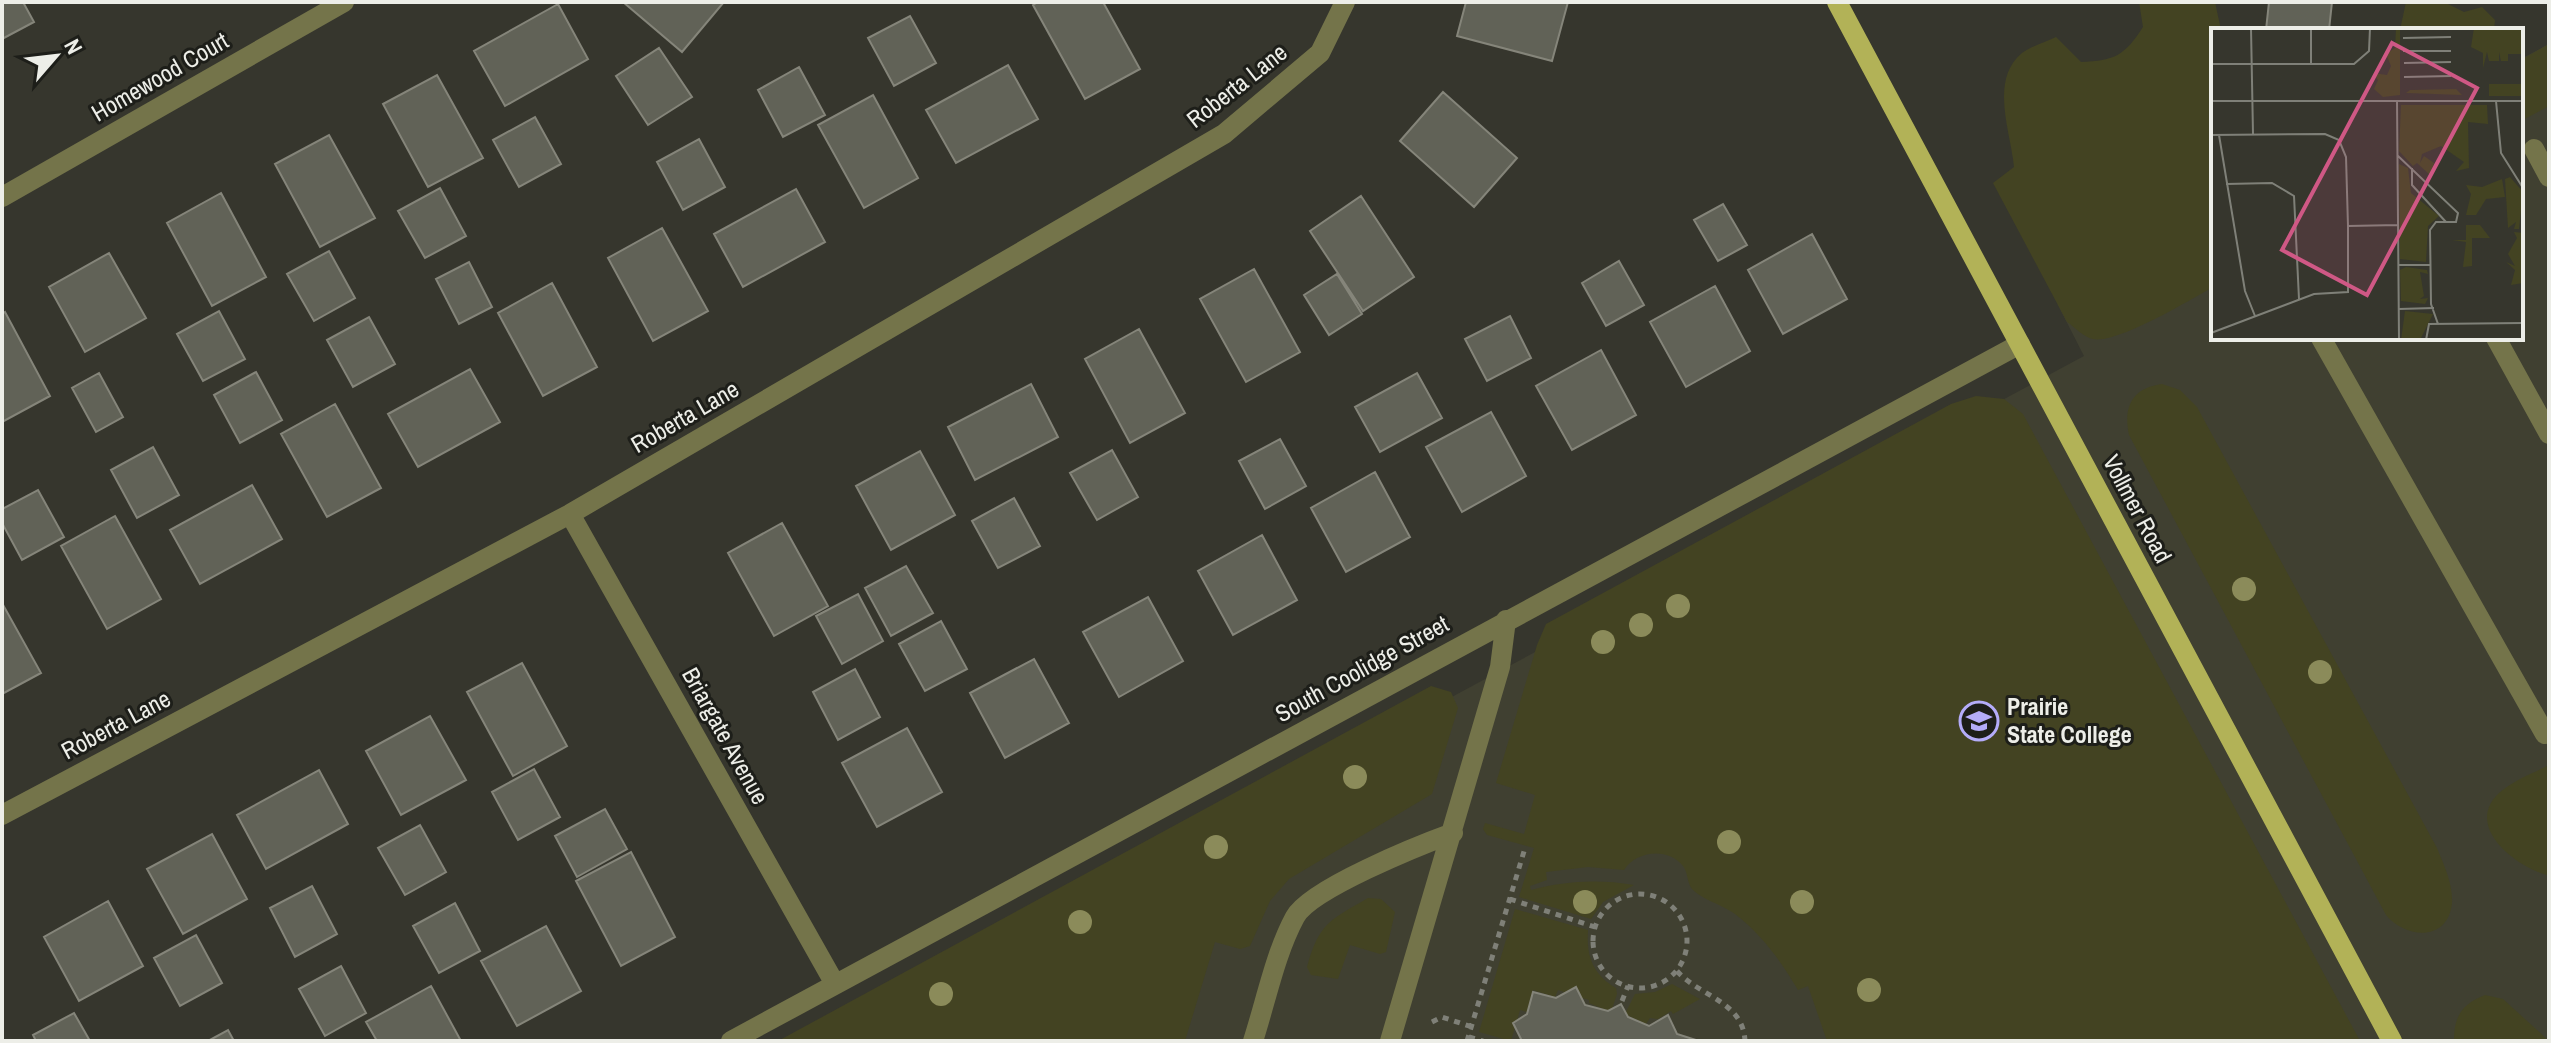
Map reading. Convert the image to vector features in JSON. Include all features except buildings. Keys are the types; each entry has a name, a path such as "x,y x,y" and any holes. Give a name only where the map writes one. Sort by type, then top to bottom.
{"main road":[{"name":"Vollmer Road","path":"1837,2 2392,1041"}],"street":[{"name":"Homewood Court","path":"2,197 344,2"},
{"name":"Roberta Lane","path":"2,815 570,514 1224,134 1320,53 1345,2"},
{"path":"2534,149 2549,177"},
{"path":"2322,340 2545,734"},
{"path":"2497,340 2549,434"},
{"name":"South Coolidge Street","path":"731,1041 2020,344"},
{"name":"Briargate Avenue","path":"570,514 835,984"},
{"path":"1390,1041 1500,667 1506,620"},
{"path":"1253,1041 1296,914 1319,895 1405,851 1453,833"}],"path":[{"path":"1483,1041 1468,1039 1525,848"},
{"path":"1628,895 1659,897 1682,918 1687,933 1687,949 1677,971 1662,983 1649,988 1628,986 1601,967 1595,954 1595,927 1613,901 1628,895"},
{"path":"1510,899 1595,927"},
{"path":"1677,971 1694,987 1734,1011 1742,1022 1745,1041"},
{"path":"1622,1001 1628,986"},
{"path":"1429,1030 1432,1020 1442,1017 1472,1027"}],"shaded area":[{"path":"2139,2 2215,2 2221,28 2211,28 2211,288 2119,335 2093,339 2067,322 1993,183 2014,167 2004,107 2006,77 2022,53 2056,37 2081,62 2102,60 2118,55 2143,27"},
{"path":"2406,2 2444,2 2464,12 2482,7 2495,20 2494,28 2400,28"},
{"name":"Prairie State College","path":"2549,44 2549,1041 814,1041 2084,356 2058,305 2211,224 2211,340 2523,340 2523,58"},
{"path":"2549,44 2549,106 2523,120 2523,56"},
{"path":"2162,384 2180,390 2197,407 2437,848 2450,882 2452,903 2449,916 2435,930 2425,933 2404,929 2386,915 2129,435 2127,416 2132,400 2143,390"},
{"path":"1976,396 2004,399 2023,414 2360,1041 1827,1041 1808,986 1798,990 1778,959 1754,931 1730,911 1696,893 1690,887 1683,866 1669,856 1644,855 1624,870 1588,867 1546,872 1547,880 1530,886 1531,890 1582,882 1634,885 1603,902 1591,919 1519,897 1534,848 1487,835 1483,829 1485,823 1524,834 1535,795 1496,783 1546,624 1951,404"},
{"path":"1431,686 1451,692 1458,708 1432,794 1289,879 1270,901 1250,946 1240,949 1215,942 1185,1041 778,1041"},
{"path":"2549,765 2547,875 2509,855 2490,832 2487,819 2489,806 2499,793"},
{"path":"1368,898 1381,899 1395,912 1386,952 1380,954 1350,945 1338,979 1311,975 1307,967 1322,932 1335,918"},
{"path":"1515,909 1588,930 1588,948 1593,964 1602,977 1616,988 1611,1012 1589,1003 1589,1000 1558,990 1555,997 1533,990 1527,1012 1520,1010 1511,1041 1479,1032"},
{"path":"1672,984 1700,999 1673,1014 1671,1011 1658,1019 1650,1018 1646,1024 1625,1014 1635,994 1655,992"},
{"path":"2485,995 2503,999 2549,1041 2454,1041 2461,1012 2470,1002"}],"place":[{"name":"Prairie State College","path":"1979,721"}]}
